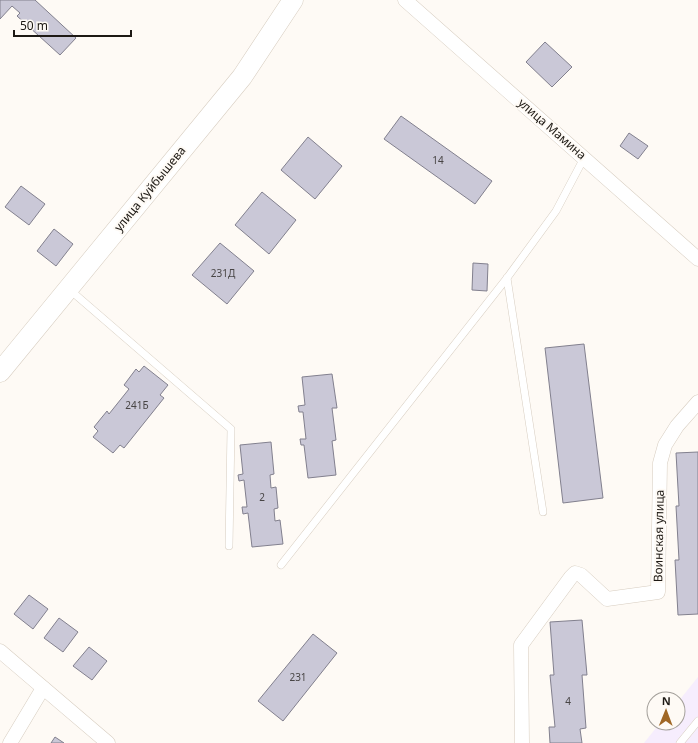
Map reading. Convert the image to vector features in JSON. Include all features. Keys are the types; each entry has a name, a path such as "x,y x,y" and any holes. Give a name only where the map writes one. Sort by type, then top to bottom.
{"street":[{"name":"улица Куйбышева","path":"0,372 242,77 293,0"},
{"name":"улица Мамина","path":"405,0 698,259"},
{"name":"Воинская улица","path":"522,743 521,645 571,576 575,573 581,575 607,599 658,592 660,464 665,445 677,426 698,402"},
{"path":"0,651 108,743"},
{"path":"10,743 43,688"}],"lane":[{"path":"281,565 507,278 556,211 584,158"},
{"path":"507,278 543,512"},
{"path":"69,288 231,429 229,546"},
{"path":"680,743 698,721"}],"shaded area":[{"path":"698,677 698,743 644,743 654,731 686,731 686,692"}],"building":[{"path":"0,0 35,0 76,38 60,55 17,16 20,13 12,6 0,19"},
{"path":"545,42 572,67 552,87 526,62"},
{"path":"401,116 492,181 475,204 384,139"},
{"path":"629,133 648,146 638,159 620,146"},
{"path":"308,137 342,166 315,199 281,170"},
{"path":"21,186 45,204 29,225 5,207"},
{"path":"262,192 296,220 269,254 235,225"},
{"path":"54,229 73,244 56,266 37,251"},
{"path":"220,243 254,271 227,304 192,275"},
{"path":"473,263 488,264 487,291 472,290"},
{"path":"584,344 603,498 563,503 545,348"},
{"path":"144,366 168,385 160,395 164,398 124,448 120,445 113,453 93,437 98,431 94,427 107,411 109,414 129,389 124,385 136,369 139,372"},
{"path":"332,374 337,408 332,408 336,440 332,441 336,475 308,478 304,445 301,445 300,439 306,439 303,412 299,412 298,406 305,405 302,377"},
{"path":"271,442 274,474 270,475 271,488 276,487 278,508 274,509 275,521 280,520 283,544 252,547 248,513 243,514 242,507 247,507 244,480 239,481 238,475 243,474 240,445"},
{"path":"698,452 698,614 678,615 675,560 679,560 676,506 679,506 676,453"},
{"path":"29,595 48,609 33,629 14,614"},
{"path":"59,618 78,632 63,652 44,638"},
{"path":"582,620 587,675 582,675 586,728 580,729 582,743 550,743 549,727 555,727 550,675 554,675 550,622"},
{"path":"313,634 337,653 283,721 258,701"},
{"path":"89,647 107,661 92,680 73,666"},
{"path":"55,737 64,743 51,743"}]}
